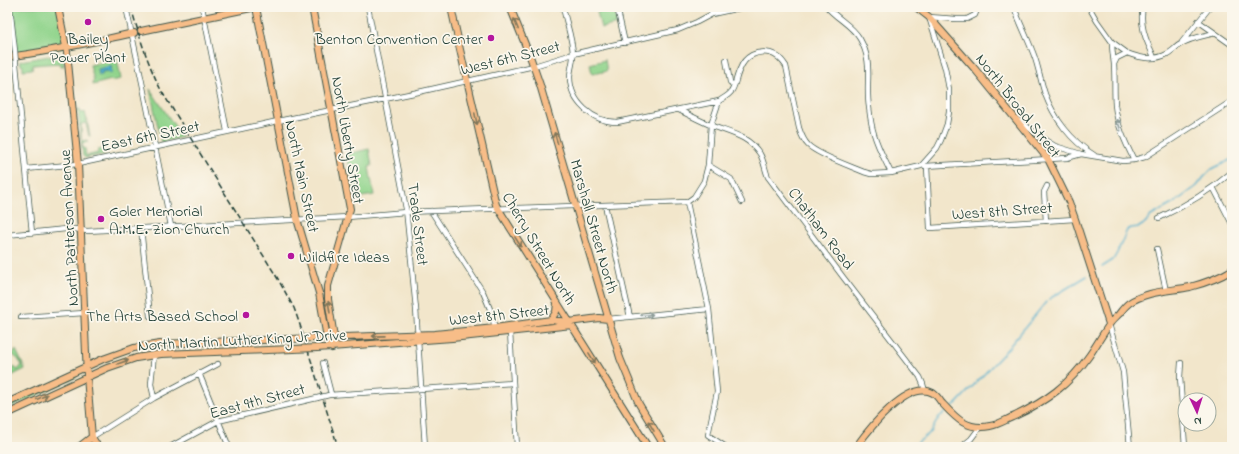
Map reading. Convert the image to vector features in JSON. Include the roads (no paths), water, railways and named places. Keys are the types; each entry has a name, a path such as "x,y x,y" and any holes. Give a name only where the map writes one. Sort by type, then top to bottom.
{"main road":[{"name":"North Patterson Avenue","path":"58,7 67,47 78,164 82,230 87,377 92,437 98,447"},
{"path":"7,57 67,47 256,7"},
{"name":"North Main Street","path":"256,7 297,219 321,300 327,338 332,348"},
{"name":"North Liberty Street","path":"312,7 350,206 348,217 329,277 327,294 334,337 332,348"},
{"name":"Cherry Street North","path":"451,7 493,197 498,209 648,447"},
{"name":"Marshall Street North","path":"510,7 534,66 620,358 634,392 651,426 665,447"},
{"name":"North Broad Street","path":"916,7 930,17 1017,119 1048,159 1069,202 1109,324"},
{"path":"856,447 880,418 902,398 916,391 933,393 956,418 967,425 980,427 990,426 1004,421 1040,403 1073,377 1083,366 1109,324 1127,305 1135,299 1202,284 1232,270"},
{"path":"315,279 322,281 329,277"},
{"path":"551,320 556,312 557,303"},
{"name":"West 8th Street","path":"418,338 452,338 510,332 608,318"},
{"name":"West 8th Street","path":"418,338 551,320 570,324"},
{"name":"North Martin Luther King Jr Drive","path":"7,402 122,351 151,345 334,337 418,338"},
{"name":"North Martin Luther King Jr Drive","path":"7,414 87,377 122,362 136,358 154,355 332,348 418,338"},
{"path":"79,447 92,437"}],"street":[{"path":"10,7 32,233"},
{"path":"126,7 136,32 155,147 171,226"},
{"path":"202,7 227,131"},
{"name":"Trade Street","path":"368,7 406,212 415,295 425,447"},
{"path":"563,7 573,54 570,85 575,97 585,110 598,118 610,122 635,119 719,101 728,96 734,86 740,68 750,56 762,52 776,55 786,66 798,128 808,145 820,153 864,172 871,174 891,173 921,166 1067,158 1081,154"},
{"path":"617,7 625,43"},
{"path":"710,7 712,14"},
{"name":"West 6th Street","path":"278,121 534,66 573,54 678,30 712,14 744,7"},
{"path":"827,7 854,31 862,42 869,68 868,97 871,120 877,143 891,173"},
{"path":"921,166 942,140 947,124 950,99 949,84 930,17 967,19 975,15 978,7"},
{"path":"1014,7 1035,58 1045,93 1055,116 1066,131 1081,146 1097,157"},
{"path":"1090,7 1097,21 1112,42 1127,53 1136,56 1154,58 1162,57 1168,54 1179,44 1210,7"},
{"path":"1143,7 1141,19 1142,28 1154,58"},
{"path":"1198,21 1232,45"},
{"path":"1179,44 1196,37 1215,33"},
{"path":"1112,42 1117,121 1125,143 1134,160"},
{"path":"1114,64 1117,58 1127,53"},
{"path":"726,60 730,82 734,86"},
{"path":"7,235 75,229 87,231 348,217 406,212 687,202 694,197 704,180 708,165 711,125 719,101"},
{"path":"1017,119 1055,146 1081,154 1123,162 1145,157 1154,152 1232,101"},
{"name":"Chatham Road","path":"679,110 711,125 741,136 752,144 763,161 768,177 838,271 920,376 924,391"},
{"name":"East 6th Street","path":"26,169 78,164 278,121"},
{"path":"708,165 731,179 742,202"},
{"name":"West 8th Street","path":"927,166 930,228 1075,219"},
{"path":"1159,218 1174,211 1213,187 1232,172"},
{"path":"1046,221 1044,192 1047,186"},
{"path":"1213,187 1232,224"},
{"path":"687,202 709,309 717,392 708,435 726,447"},
{"path":"605,204 630,316"},
{"path":"431,211 483,292 489,306 495,328"},
{"path":"140,228 150,316"},
{"path":"1157,249 1166,291"},
{"name":"West 8th Street","path":"608,318 709,309"},
{"path":"21,317 85,313"},
{"path":"1109,324 1123,372 1130,447"},
{"path":"510,332 517,447"},
{"path":"154,355 151,384 154,398"},
{"path":"323,363 330,395"},
{"path":"1181,363 1180,378 1185,447"},
{"path":"92,437 154,398 218,364"},
{"path":"199,373 228,447"},
{"name":"East 9th Street","path":"170,447 218,421 330,395 513,383"},
{"path":"961,447 971,439 980,427"}],"water":[{"path":"111,66 112,73 109,73 108,71 102,72 102,75 99,75 98,69"}],"waterway":[{"path":"1102,267 1113,260 1127,230 1144,224 1151,216 1174,203 1197,186 1212,169 1232,159"},
{"path":"1049,299 1087,276"},
{"path":"949,409 957,403 1003,354 1046,302"},
{"path":"912,447 931,432 939,417 946,412"}],"railway":[{"path":"131,7 144,50 162,92 278,279 294,308 338,447"}],"place":[{"name":"Bailey Power Plant","path":"88,22"},
{"name":"Benton Convention Center","path":"491,38"},
{"name":"Goler Memorial A.M.E. Zion Church","path":"101,219"},
{"name":"Wildfire Ideas","path":"291,256"},
{"name":"The Arts Based School","path":"246,315"}]}
